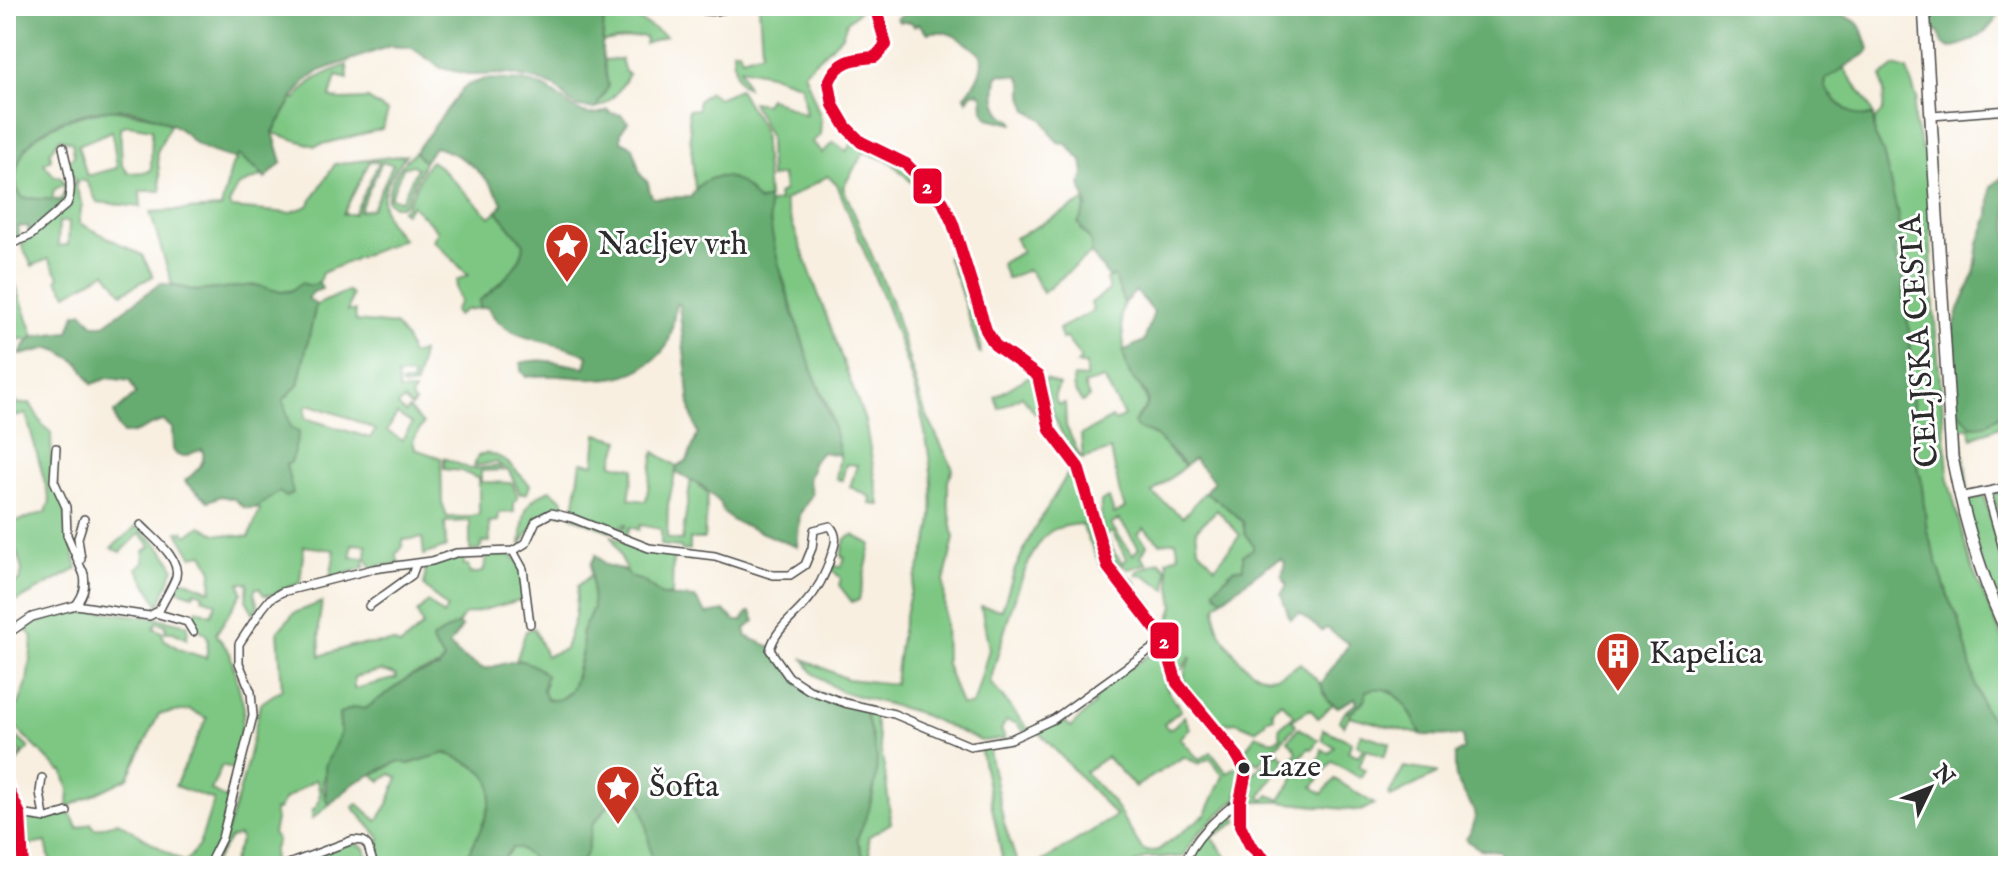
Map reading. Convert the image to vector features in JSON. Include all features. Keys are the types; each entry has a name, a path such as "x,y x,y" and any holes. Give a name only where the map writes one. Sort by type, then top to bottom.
{"main road":[{"name":"CELJSKA CESTA","path":"1924,6 1952,457 1959,497 1977,559 2008,634"}],"street":[{"path":"693,6 702,12 714,12 741,6"},
{"path":"875,6 886,45 875,57 852,59 840,64 829,82 833,105 846,127 861,142 906,164 943,202 953,224 986,330 995,345 1038,376 1050,430 1078,467 1108,567 1164,640 1177,683 1238,757 1246,772 1240,799 1240,826 1246,842 1272,866"},
{"path":"1932,116 2008,110"},
{"path":"6,246 30,236 67,204 71,196 63,147"},
{"path":"56,448 54,481 66,507 67,535 84,575"},
{"path":"1959,497 2008,487"},
{"path":"1987,492 2008,566"},
{"path":"208,866 222,838 253,716 251,692 239,663 239,644 270,599 282,592 373,569 432,561 456,553 513,551 526,543 536,521 551,513 649,548 715,556 766,574 790,575 809,561 814,530 830,526 835,531 836,542 825,576 806,603 773,639 770,650 789,677 809,690 845,703 894,714 970,746 1011,739 1054,719 1164,640"},
{"path":"76,605 86,582 78,538 84,519"},
{"path":"6,635 32,617 76,605 149,616 159,611 176,575 176,567 162,546 141,525"},
{"path":"513,551 523,569 530,624"},
{"path":"369,606 412,575 416,564"},
{"path":"155,613 187,622 193,632"},
{"path":"42,778 40,792 44,817"},
{"path":"6,785 20,814 23,866"},
{"path":"1183,866 1205,830 1240,799"},
{"path":"20,814 44,817 67,812"},
{"path":"283,866 353,840 363,841 368,846 374,866"}],"green space":[{"path":"6,6 604,6 602,51 608,87 595,109 578,107 556,87 537,80 509,74 472,75 441,68 412,48 390,46 320,71 305,82 273,132 282,162 265,179 239,155 234,159 204,148 181,130 155,117 119,110 82,114 47,129 23,153 16,181 23,198 60,200 64,203 29,234 28,226 17,227 20,239 6,243"},
{"path":"604,6 633,6 634,17 666,36 645,44 646,39 642,36 603,42"},
{"path":"759,6 857,6 859,11 847,22 842,36 804,72 821,118 820,135 812,142 822,153 834,142 846,151 855,140 883,155 919,179 946,216 891,162 864,152 843,187 891,300 924,410 953,469 948,481 948,501 954,538 944,582 946,664 961,705 971,705 975,699 989,649 981,606 1002,610 1015,569 1031,535 1073,465 1075,469 1107,571 1103,570 1081,524 1054,529 1041,541 1022,578 990,682 1029,730 1024,732 1016,723 1006,721 1001,730 1006,739 981,741 916,712 840,691 813,673 804,659 847,679 895,684 907,605 931,527 931,476 915,391 901,348 837,184 828,176 784,201 865,421 880,505 870,504 871,497 850,487 857,465 846,464 842,480 836,479 840,455 830,411 811,368 771,239 768,204 779,201 778,194 784,191 782,175 770,178 769,136 752,102 765,104 769,98 806,115 801,85 740,68 747,88 739,81 734,66 733,50 739,50 742,58 762,52"},
{"path":"916,6 1838,6 1837,11 1861,27 1869,49 1826,79 1825,87 1839,104 1852,113 1873,116 1875,136 1883,152 1898,216 1900,241 1894,252 1904,279 1905,312 1910,331 1909,382 1913,398 1914,454 1921,478 1927,531 1950,602 1959,619 1983,707 2008,742 2008,866 1501,866 1500,851 1480,849 1467,841 1475,815 1457,780 1455,768 1455,755 1463,749 1463,736 1422,735 1401,700 1386,690 1366,691 1366,699 1350,714 1346,711 1357,703 1355,698 1338,707 1328,701 1321,684 1349,644 1326,628 1322,631 1299,613 1290,619 1281,594 1287,585 1282,576 1285,562 1281,559 1223,599 1215,591 1234,569 1243,568 1243,555 1253,549 1253,545 1245,534 1243,522 1205,492 1214,481 1194,459 1185,466 1155,435 1137,428 1134,423 1146,407 1148,398 1130,375 1123,351 1144,341 1154,312 1136,291 1124,303 1114,276 1109,278 1091,253 1091,242 1078,223 1087,206 1081,184 1084,174 1082,161 1066,144 1053,137 1043,120 1028,110 1019,76 1001,74 996,84 999,109 1013,124 988,118 978,92 972,93 967,100 965,96 980,71 981,55 950,34 928,33 918,23 914,26 911,22 899,22 897,18"},
{"path":"1936,6 2003,6 1982,34 1950,48 1933,30 1931,12"},
{"path":"621,59 625,72 629,74 615,95 595,109 608,87 604,60"},
{"path":"347,65 348,79 336,76 330,97 340,100 368,99 388,112 382,129 315,146 273,133 293,98 296,99 318,78"},
{"path":"1895,66 1907,70 1917,99 1914,118 1922,150 1925,149 1925,120 1934,311 1949,483 1971,566 2008,651 2008,742 1983,707 1959,619 1950,602 1927,531 1921,478 1914,453 1913,398 1909,382 1910,331 1905,312 1904,279 1894,252 1898,216 1883,152 1875,136 1875,120 1883,110 1882,76"},
{"path":"1844,68 1865,98 1873,116 1852,113 1825,87 1826,79"},
{"path":"485,79 534,84 580,112 598,114 608,110 621,115 628,122 621,132 621,141 633,147 640,174 648,183 653,198 691,197 706,181 727,177 741,183 759,202 768,198 773,241 784,284 840,455 822,452 812,463 808,479 812,494 800,514 797,547 733,521 701,485 676,473 677,466 687,461 698,433 691,413 679,305 676,304 666,347 649,364 628,374 599,379 526,377 521,371 521,363 536,360 585,367 588,356 519,334 496,319 487,307 480,308 479,301 514,268 524,244 497,211 503,204 475,168 456,155 434,147 424,162 415,152 461,91"},
{"path":"739,89 763,130 768,198 762,202 755,199 749,190 710,179 695,189 688,110 698,109 698,101 709,92 718,98"},
{"path":"111,109 156,117 170,125 157,152 161,191 140,191 141,207 97,202 87,182 80,180 77,183 71,174 68,162 74,156 72,142 60,138 50,152 51,159 44,164 66,186 64,203 60,200 65,187 62,185 54,190 52,200 23,198 17,188 16,173 30,143 67,120","holes":["128,125 152,129 151,169 148,172 128,173 122,164 120,127","112,131 117,168 87,176 78,145"]},
{"path":"415,152 424,162 405,203 393,206 387,200 390,186 396,173","holes":["412,165 417,168 401,201 390,197 403,168"]},
{"path":"238,155 262,176 238,186 229,204 232,208 289,213 308,206 335,164 406,155 390,177 383,197 386,218 403,239 322,273 319,282 312,287 281,292 256,286 196,291 172,284 150,212 221,208 232,165 237,160 234,159","holes":["370,161 379,162 354,214 343,214","382,162 393,164 372,209 359,211"]},
{"path":"431,161 490,217 497,211 524,244 514,268 480,300 480,308 464,310 457,316 454,311 460,302 457,280 468,275 433,240 438,231 412,205 405,213 401,210 406,207"},
{"path":"2008,172 2008,409 1985,425 1972,426 1951,404 1948,326 1953,330 1974,275 1979,243 1989,215 1991,187"},
{"path":"72,183 82,203 79,223 142,255 153,276 122,293 106,272 67,294 48,259 32,266 21,244 68,206","holes":["59,222 69,222 68,245 58,246"]},
{"path":"1086,200 1081,230 1092,242 1091,253 1043,293 1027,270 1007,279 1001,263 1022,252 1015,238"},
{"path":"957,253 959,257 956,259 972,290 981,353 947,257"},
{"path":"6,258 34,336 27,341 23,338 9,348 6,355"},
{"path":"1114,275 1124,303 1121,315 1125,358 1129,373 1139,383 1147,401 1146,407 1136,418 1143,431 1161,441 1185,466 1152,493 1183,517 1205,492 1243,522 1245,534 1253,545 1253,549 1243,555 1244,568 1230,572 1215,591 1223,599 1217,604 1216,611 1216,623 1221,633 1239,660 1255,673 1271,677 1280,675 1300,663 1321,684 1324,695 1333,704 1318,718 1310,709 1292,720 1296,726 1259,763 1244,751 1256,735 1273,741 1281,737 1279,728 1294,715 1281,702 1272,711 1274,717 1265,720 1255,730 1236,722 1216,725 1194,703 1185,687 1190,657 1180,672 1181,687 1169,648 1171,639 1161,629 1170,618 1174,606 1167,560 1179,555 1176,541 1160,543 1144,528 1138,534 1147,545 1141,556 1147,563 1129,569 1109,558 1102,530 1101,501 1109,498 1114,514 1125,508 1111,450 1083,459 1081,435 1112,418 1115,421 1124,416 1104,379 1084,385 1089,397 1082,402 1073,381 1074,377 1086,378 1086,364 1077,364 1081,358 1066,338 1062,339 1059,329 1093,311 1091,303 1109,290 1106,279","holes":["1217,510 1240,535 1215,567 1198,548 1196,530","1119,519 1139,548 1133,555 1111,525","1112,532 1127,559 1123,563 1105,536"]},
{"path":"319,282 322,289 308,298 316,305 298,385 283,400 291,428 299,432 291,462 286,465 293,493 286,497 279,492 256,508 245,508 234,499 221,496 208,501 186,483 202,463 202,449 185,456 177,455 173,450 172,428 164,421 123,434 114,413 136,394 130,381 108,378 92,384 79,363 50,348 20,355 23,347 33,338 69,332 75,314 83,312 94,325 103,325 161,283 196,291 256,285 281,292 291,291 301,283 312,286"},
{"path":"348,291 352,295 348,311 355,311 356,321 395,325 406,339 411,355 422,352 416,385 404,387 401,383 412,383 413,376 397,375 399,391 414,391 411,398 415,403 411,407 404,400 398,406 405,413 409,409 423,424 413,440 415,449 441,458 442,502 447,517 479,514 479,479 461,471 444,469 444,458 470,469 498,466 503,470 481,471 481,482 512,483 518,498 514,503 514,512 499,513 498,521 489,522 490,542 483,542 479,550 470,551 470,521 445,522 446,547 424,555 422,538 403,540 402,548 396,554 399,563 372,568 366,558 367,545 352,544 351,557 364,558 365,567 330,579 335,550 304,546 300,583 271,595 264,595 256,588 254,593 258,605 254,614 246,600 248,583 240,583 242,593 216,634 230,653 244,708 236,770 222,765 211,790 230,801 220,840 207,866 51,866 46,842 30,845 27,842 26,818 70,813 78,828 91,823 95,829 118,822 185,863 199,845 214,800 175,786 207,718 190,710 159,714 128,778 68,807 69,790 63,771 6,718 19,704 27,682 33,637 24,628 73,608 157,618 188,625 187,639 173,632 165,632 166,625 157,622 154,628 181,650 206,658 207,636 192,622 197,609 211,615 216,603 202,598 203,594 195,591 193,595 177,590 182,579 211,591 212,571 203,554 192,556 178,532 183,531 187,536 201,526 216,534 249,537 260,509 256,508 279,491 285,465 291,462 299,432 291,428 283,400 298,385 316,305","holes":["306,406 347,417 376,430 370,438 305,418","397,414 412,424 402,440 387,431"]},
{"path":"6,368 14,401 30,403 51,433 52,468 77,569 6,607 6,587 20,581 22,570 17,552 6,555 6,525 46,512 50,501 26,414 9,418 6,409"},
{"path":"1031,375 1036,383 1046,427 1022,396 999,409 995,397"},
{"path":"1046,379 1059,385 1054,397 1058,405 1065,403 1066,426 1081,459 1057,423 1044,381"},
{"path":"1951,404 1972,426 1985,425 2008,409 2008,422 1972,438 1969,427 1961,428 1968,490 1963,489 1959,478"},
{"path":"597,434 620,440 612,464 634,468 629,499 646,501 654,452 677,466 668,505 667,538 682,541 691,478 708,493 704,539 690,539 690,550 683,551 680,547 661,545 661,529 640,525 639,530 630,527 625,538 618,532 626,524 609,531 573,517 581,462 594,464"},
{"path":"485,453 499,457 510,465 530,485 527,493 520,494 509,471 496,462 474,466 478,456"},
{"path":"2008,489 2008,513 1998,515 1993,494"},
{"path":"550,490 564,501 561,514 552,512 528,533 521,545 528,505"},
{"path":"1984,496 2005,572 2008,626 1981,563 1965,501"},
{"path":"137,526 163,550 174,568 159,606 137,568 144,563 144,551 151,546 140,533 121,552 111,548"},
{"path":"853,535 871,544 859,600 852,602 839,585 841,578 831,565 841,567 845,558 841,556 845,539"},
{"path":"612,536 644,551 673,555 672,595 662,596 643,581 629,577"},
{"path":"488,553 511,555 521,564 524,599 464,615 458,624 435,637 433,644 444,659 443,665 411,676 365,709 351,708 339,714 340,734 323,778 325,796 330,804 312,819 312,811 320,796 316,779 274,810 276,820 273,834 277,840 271,866 231,866 241,839 239,835 230,838 212,866 241,786 260,704 282,689 278,631 294,613 322,602 320,656 351,646 394,642 400,646 423,626 417,613 428,602 443,615 447,608 424,586 426,566 463,554 464,565 468,565 470,574 483,572","holes":["381,671 397,678 354,689 354,677"]},
{"path":"596,555 606,565 627,571 630,577 643,581 662,596 695,598 707,614 724,611 736,621 742,621 751,612 755,621 745,629 747,637 772,647 803,687 865,710 877,758 869,810 857,839 867,866 653,866 640,803 636,796 616,796 592,825 587,852 579,866 542,866 519,848 512,848 503,859 494,857 485,866 465,866 486,816 490,783 477,768 446,753 408,764 399,761 356,782 330,804 326,800 325,766 341,732 339,714 354,707 365,709 411,676 439,668 444,659 432,639 458,624 462,627 449,645 462,657 484,669 523,661 546,675 543,690 547,699 565,696 576,676 581,657 581,634 593,608 591,564"},
{"path":"1160,561 1167,569 1167,590 1146,576 1136,575 1137,571"},
{"path":"1113,564 1136,582 1137,590 1154,605 1155,616 1160,623 1110,566"},
{"path":"592,574 593,608 581,634 584,642 572,690 557,701 546,699 543,690 546,683 521,660 516,661 526,631 534,628 546,656 565,649 575,617 578,586"},
{"path":"1162,649 1170,672 1161,677 1181,710 1164,724 1168,729 1173,727 1184,716 1190,729 1180,738 1199,760 1211,752 1227,773 1239,764 1241,776 1237,798 1196,836 1183,857 1146,858 1131,866 1035,866 1116,816 1037,730 1060,718 1071,727 1094,704 1095,692","holes":["1107,757 1135,787 1184,757 1199,764 1210,758 1223,776 1206,814 1158,850 1149,852 1142,849 1112,801 1085,772"]},
{"path":"1377,687 1399,699 1422,735 1349,716 1344,726 1339,721 1346,711 1350,713 1366,691"},
{"path":"865,710 873,711 891,823 868,837 871,866 867,866 857,839 876,781 874,750"},
{"path":"7,728 29,748 7,773 6,762 11,765 22,753 9,742 6,745"},
{"path":"1299,728 1318,740 1294,763 1301,771 1320,758 1322,749 1329,753 1334,746 1322,740 1323,729 1352,742 1348,751 1358,756 1363,748 1357,744 1361,734 1390,743 1384,757 1366,749 1359,766 1365,770 1360,778 1332,761 1313,787 1322,794 1335,779 1374,804 1361,811 1280,802 1243,802 1251,775 1278,752 1285,759 1260,797 1264,800 1269,795 1280,800 1294,778 1291,762 1297,751 1288,740"},
{"path":"988,746 1004,823 1018,866 1005,866 1003,862 980,747"},
{"path":"442,753 461,759 481,771 491,783 486,817 465,866 382,866 380,838 353,807 358,804 377,821 388,804 398,777 390,774 381,781 373,775 399,761 410,764"},
{"path":"1404,767 1437,774 1391,797 1389,794"},
{"path":"616,796 636,796 643,811 653,866 579,866 587,852 592,825"},
{"path":"6,798 13,812 18,866 6,866"},
{"path":"1234,808 1237,822 1212,837 1233,866 1184,866 1199,838"},
{"path":"351,842 365,848 370,866 286,866"},
{"path":"512,848 520,848 542,866 503,866 503,859"}],"transit line":[{"name":"2","path":"875,6 886,45 875,57 853,60 837,69 829,82 833,105 846,127 861,142 906,164 943,202 953,224 986,330 995,345 1038,376 1050,430 1078,467 1108,567 1164,640 1177,683 1238,757 1246,772 1240,801 1240,825 1250,845 1272,866"},
{"name":"2","path":"6,785 20,814 23,866"}],"place":[{"name":"Nacljev vrh","path":"567,284"},
{"name":"Kapelica","path":"1618,693"},
{"name":"Laze","path":"1244,768"},
{"name":"Šofta","path":"618,826"}]}
